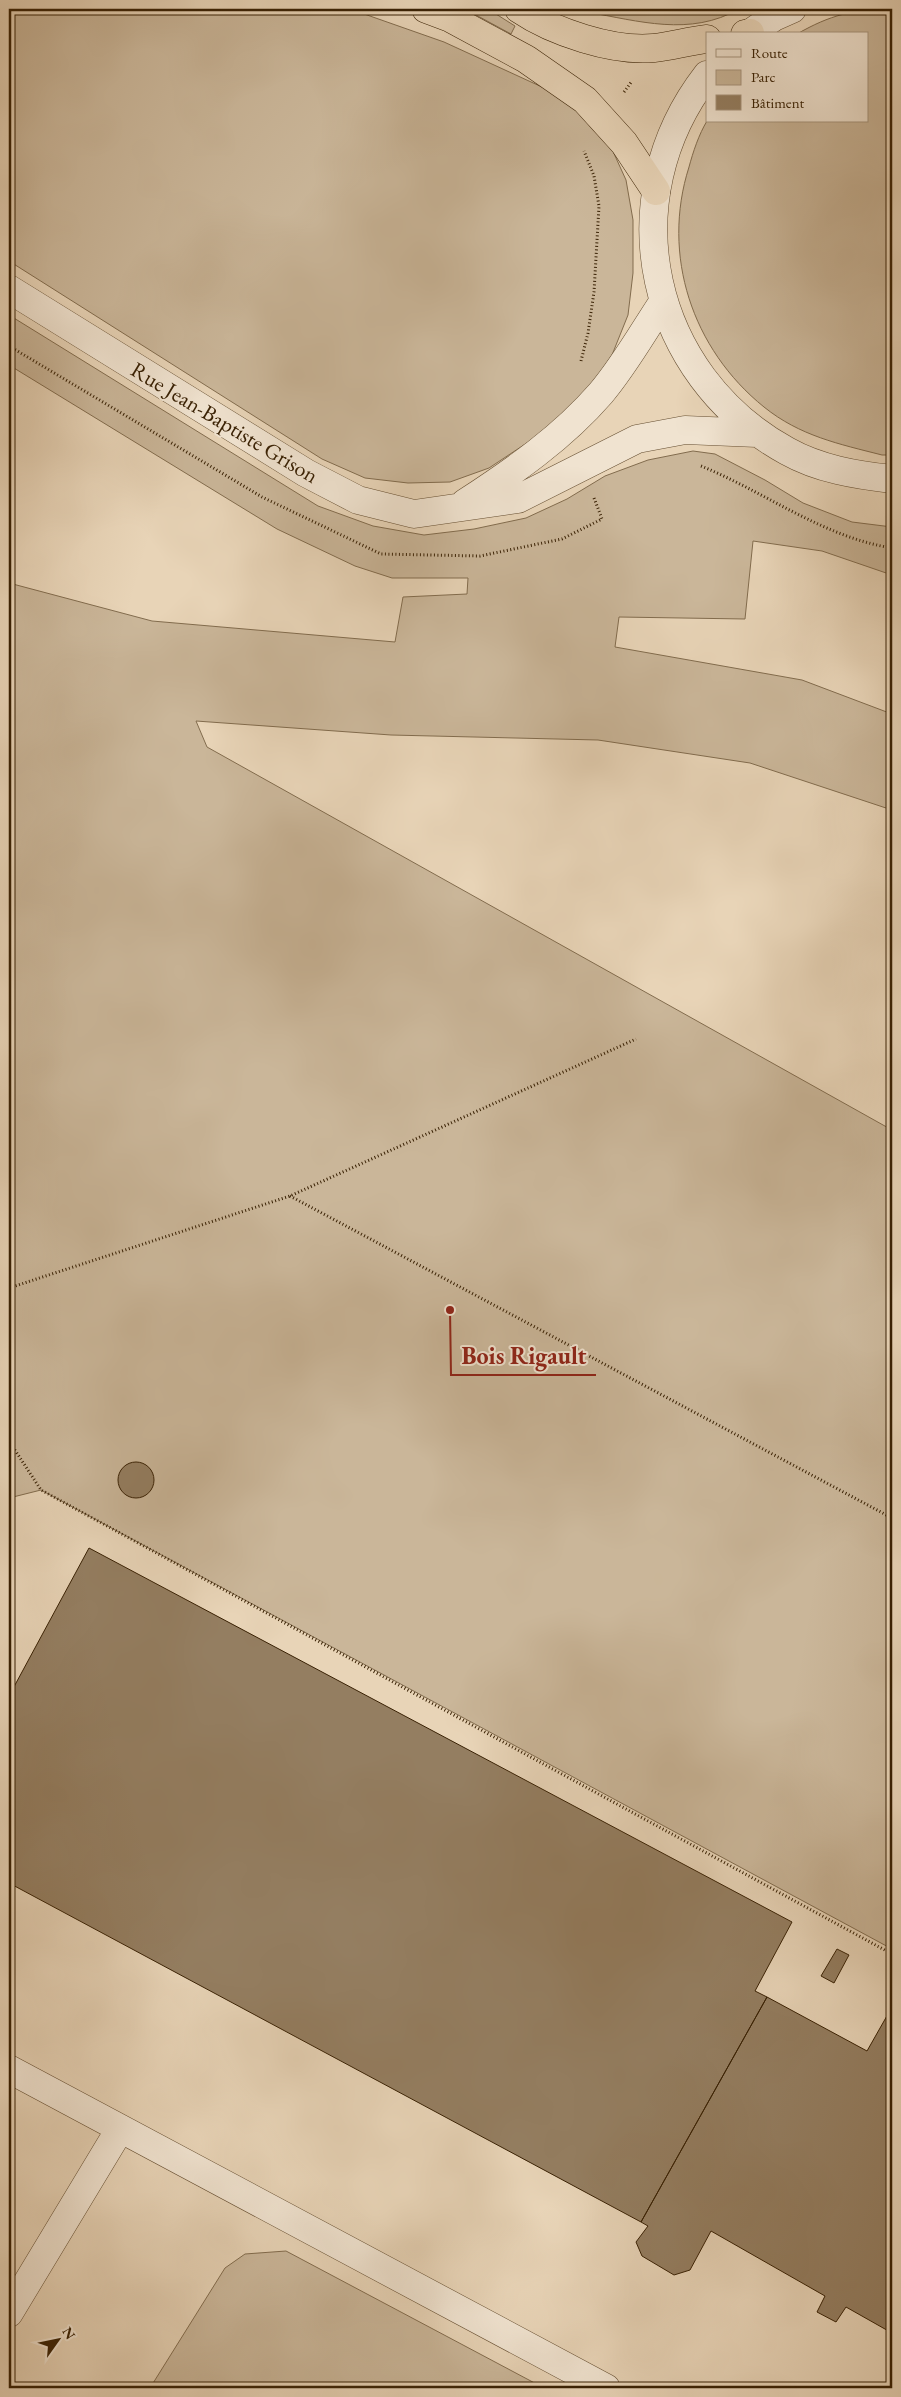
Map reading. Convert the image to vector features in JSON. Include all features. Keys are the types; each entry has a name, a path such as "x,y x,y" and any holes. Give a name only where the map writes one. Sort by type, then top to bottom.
{"highway":[{"path":"426,9 450,18 526,59 585,100 624,143 656,191"},
{"path":"519,9 572,34 611,45 653,48 706,39"}],"street":[{"path":"751,32 781,12"},
{"path":"706,76 675,128 666,151 656,191 653,246 663,302 681,346 701,378 717,397 756,433 788,452 825,467 856,475 892,479"},
{"name":"Rue Jean-Baptiste Grison","path":"9,289 306,473 358,500 414,514 518,499 637,439 685,430 756,433"},
{"name":"Rue Jean-Baptiste Grison","path":"456,508 520,467 595,399 636,344 663,302"},
{"path":"9,2069 606,2388"},
{"path":"9,2313 120,2129"}],"path":[{"path":"579,370 588,333 594,292 599,206 594,176 584,150 605,122 653,48"},
{"path":"698,465 760,493 816,525 877,546 892,548"},
{"path":"9,1288 290,1196 636,1039"},
{"path":"290,1196 892,1518"},
{"path":"9,1441 41,1490 892,1954"}],"green space":[{"path":"9,9 350,9 444,42 555,93 587,120 611,147 626,180 633,220 633,273 628,315 612,355 587,392 545,431 489,468 450,482 408,483 365,478 322,459 9,261"},
{"path":"465,9 488,9 515,26 511,34"},
{"path":"581,9 739,9 721,18 683,25 645,22 587,12"},
{"path":"892,9 892,455 882,455 850,447 806,432 764,407 739,384 718,357 701,329 689,298 681,266 679,233 681,200 689,167 696,143 706,122 868,122 868,32 800,32 820,22 843,14 866,10"},
{"path":"9,315 318,506 373,526 424,535 474,529 526,518 567,499 605,476 648,460 693,451 715,454 765,480 803,503 852,522 892,527 892,575 822,551 753,541 745,619 619,617 615,647 802,680 892,714 892,810 750,763 598,740 391,735 196,721 207,747 892,1130 892,1949 41,1490 9,1498 9,583 152,621 395,642 403,597 467,594 468,578 392,578 355,566 277,529 9,365"},
{"path":"286,2251 544,2388 150,2388 225,2268 245,2254"}],"building":[{"path":"136,1462 143,1463 149,1467 153,1473 153,1487 149,1493 143,1497 136,1498 129,1497 123,1493 119,1487 118,1480 119,1473 123,1467 129,1463"},
{"path":"89,1548 792,1922 755,1991 767,1997 641,2222 9,1883 9,1696"},
{"path":"837,1949 849,1955 834,1983 821,1976"},
{"path":"767,1997 867,2051 892,2007 892,2333 846,2307 836,2322 817,2312 825,2296 711,2231 690,2270 674,2275 642,2256 636,2242 648,2226 641,2222"}],"place":[{"name":"Bois Rigault","path":"450,1310"}]}
